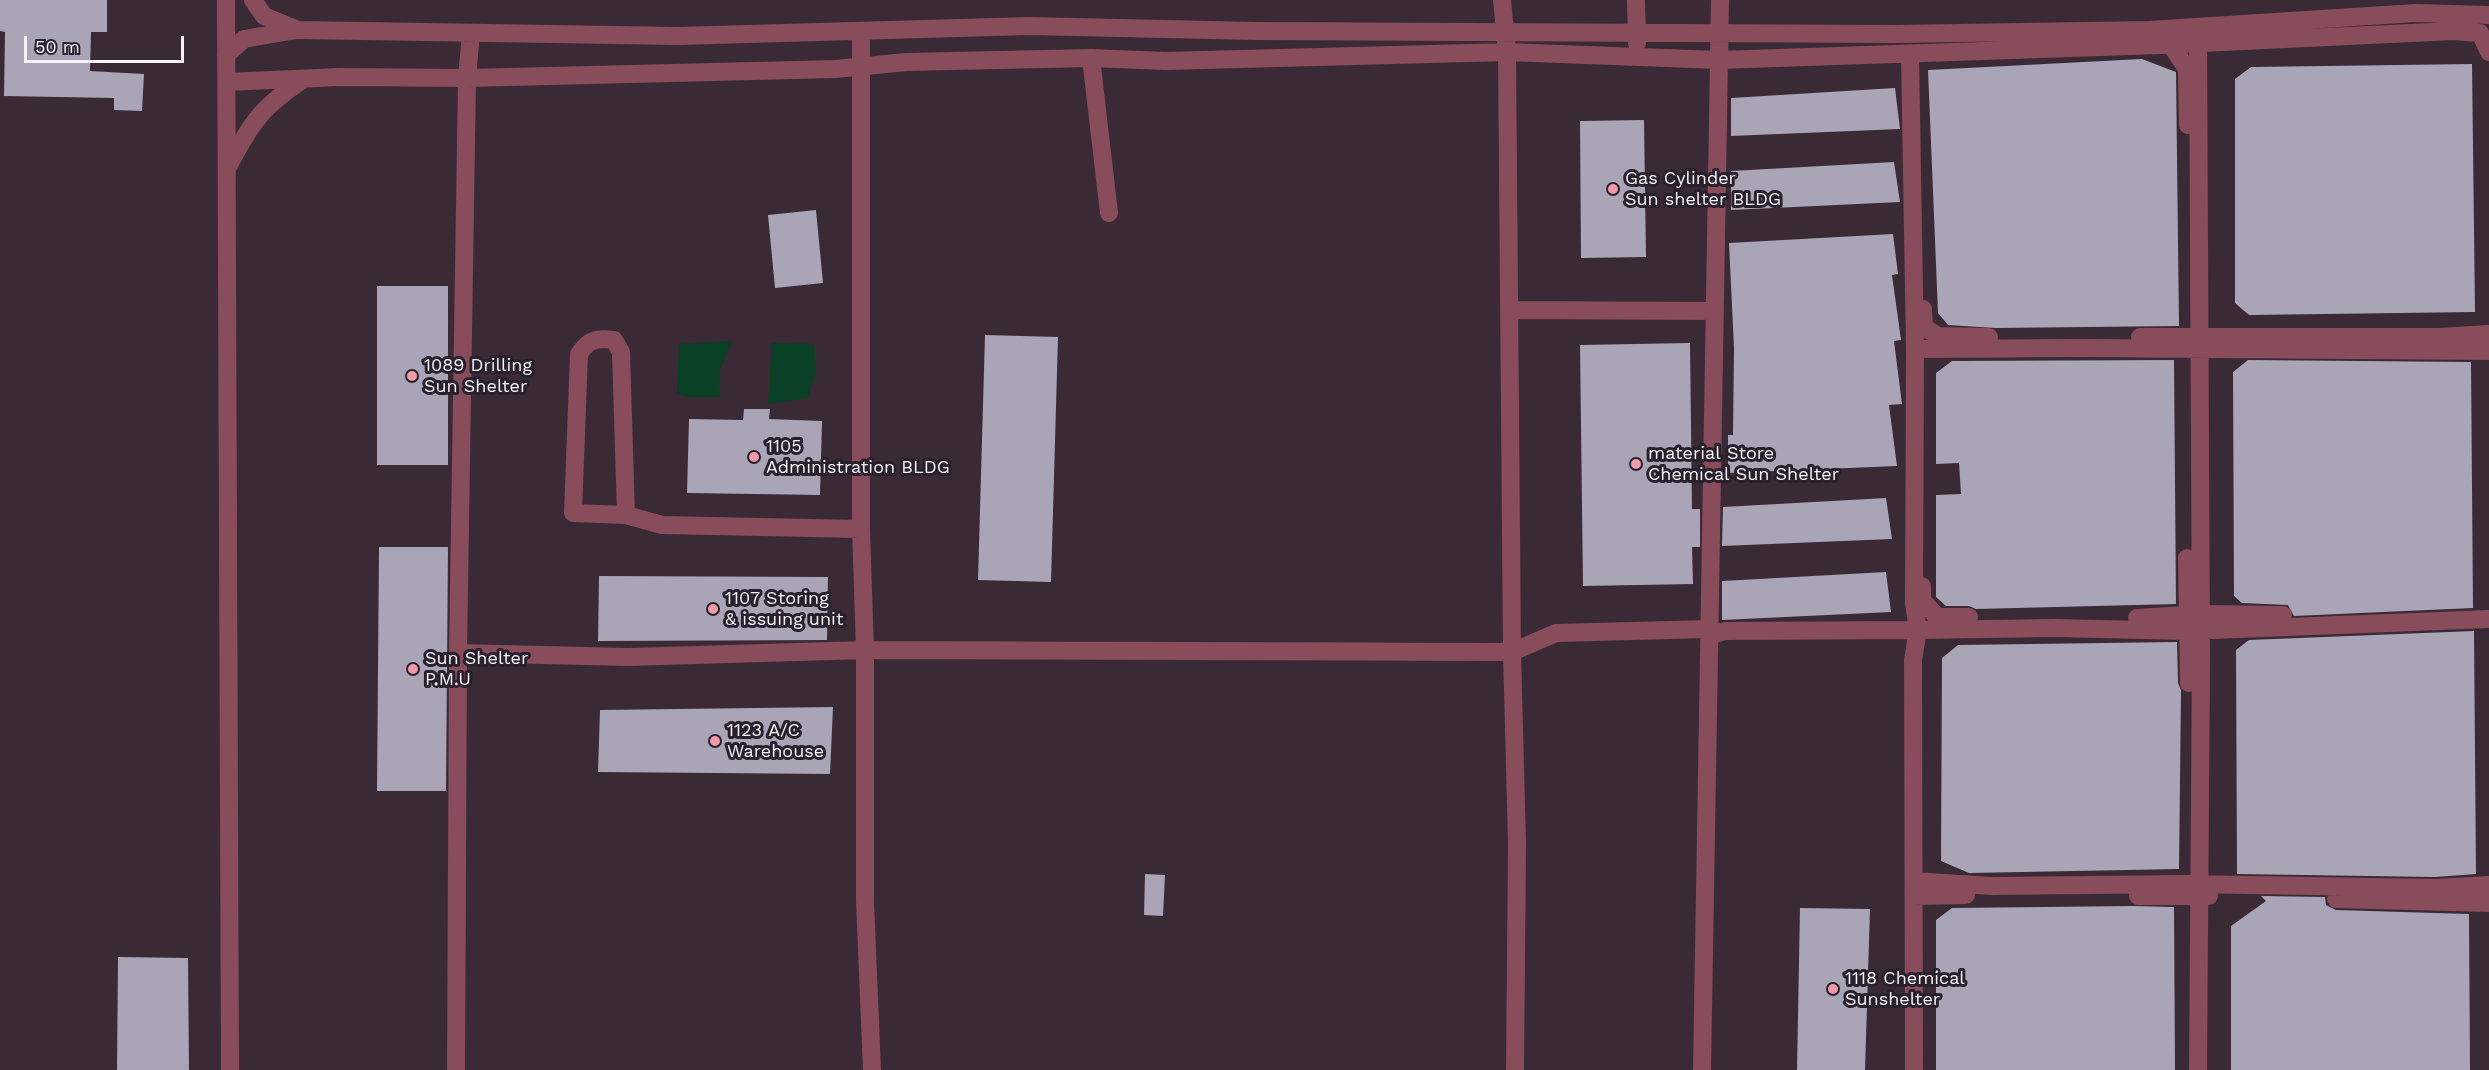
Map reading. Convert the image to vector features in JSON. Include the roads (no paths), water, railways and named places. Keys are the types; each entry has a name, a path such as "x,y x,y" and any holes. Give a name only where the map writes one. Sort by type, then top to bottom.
{"street":[{"path":"226,0 230,1070"},
{"path":"253,0 264,16 298,30"},
{"path":"1502,0 1507,52 1512,652 1517,844 1515,1070"},
{"path":"1636,0 1637,57"},
{"path":"1702,1070 1720,0"},
{"path":"226,82 305,78 467,78 862,68 906,62 1091,58 1165,61 1507,52 1719,60 2171,45 2198,35 2416,13 2489,15"},
{"path":"226,55 244,39 298,30 678,36 1029,26 1256,31 1505,30 1721,34 2198,35 2452,31 2480,33 2489,52"},
{"path":"861,32 861,530 865,650 865,901 872,1070"},
{"path":"456,1070 458,653 467,78 471,33"},
{"path":"2189,1070 2193,890 2194,343 2198,35"},
{"path":"2171,45 2187,69 2194,343"},
{"path":"1916,54 1924,327 1919,349"},
{"path":"1916,54 1921,620 1913,660 1922,1070"},
{"path":"1091,58 1109,213"},
{"path":"227,169 250,124 279,95 305,78"},
{"path":"1509,310 1715,311"},
{"path":"1924,327 1938,336 2489,351"},
{"path":"1919,349 2081,348 2489,334"},
{"path":"626,515 621,352 614,340 598,338 586,343 579,354 573,513 626,515 662,525 861,530"},
{"path":"458,653 628,657 865,650 1512,652 1556,633 1709,628 1738,621 1921,620 2055,628 2489,606"},
{"path":"1921,620 1937,617 2159,618 2194,622 2489,618"},
{"path":"2193,890 2434,888 2489,885"},
{"path":"1918,889 1991,886 2193,890 2489,903"},
{"path":"1914,1070 1918,889"},
{"path":"2193,890 2198,1070"}],"place":[{"name":"Gas Cylinder Sun shelter BLDG","path":"1613,189"},
{"name":"1089 Drilling Sun Shelter","path":"412,376"},
{"name":"1105 Administration BLDG","path":"754,457"},
{"name":"material Store Chemical Sun Shelter","path":"1636,464"},
{"name":"1107 Storing & issuing unit","path":"713,609"},
{"name":"Sun Shelter P.M.U","path":"413,669"},
{"name":"1123 A/C Warehouse","path":"715,741"},
{"name":"1118 Chemical Sunshelter","path":"1833,989"}]}
